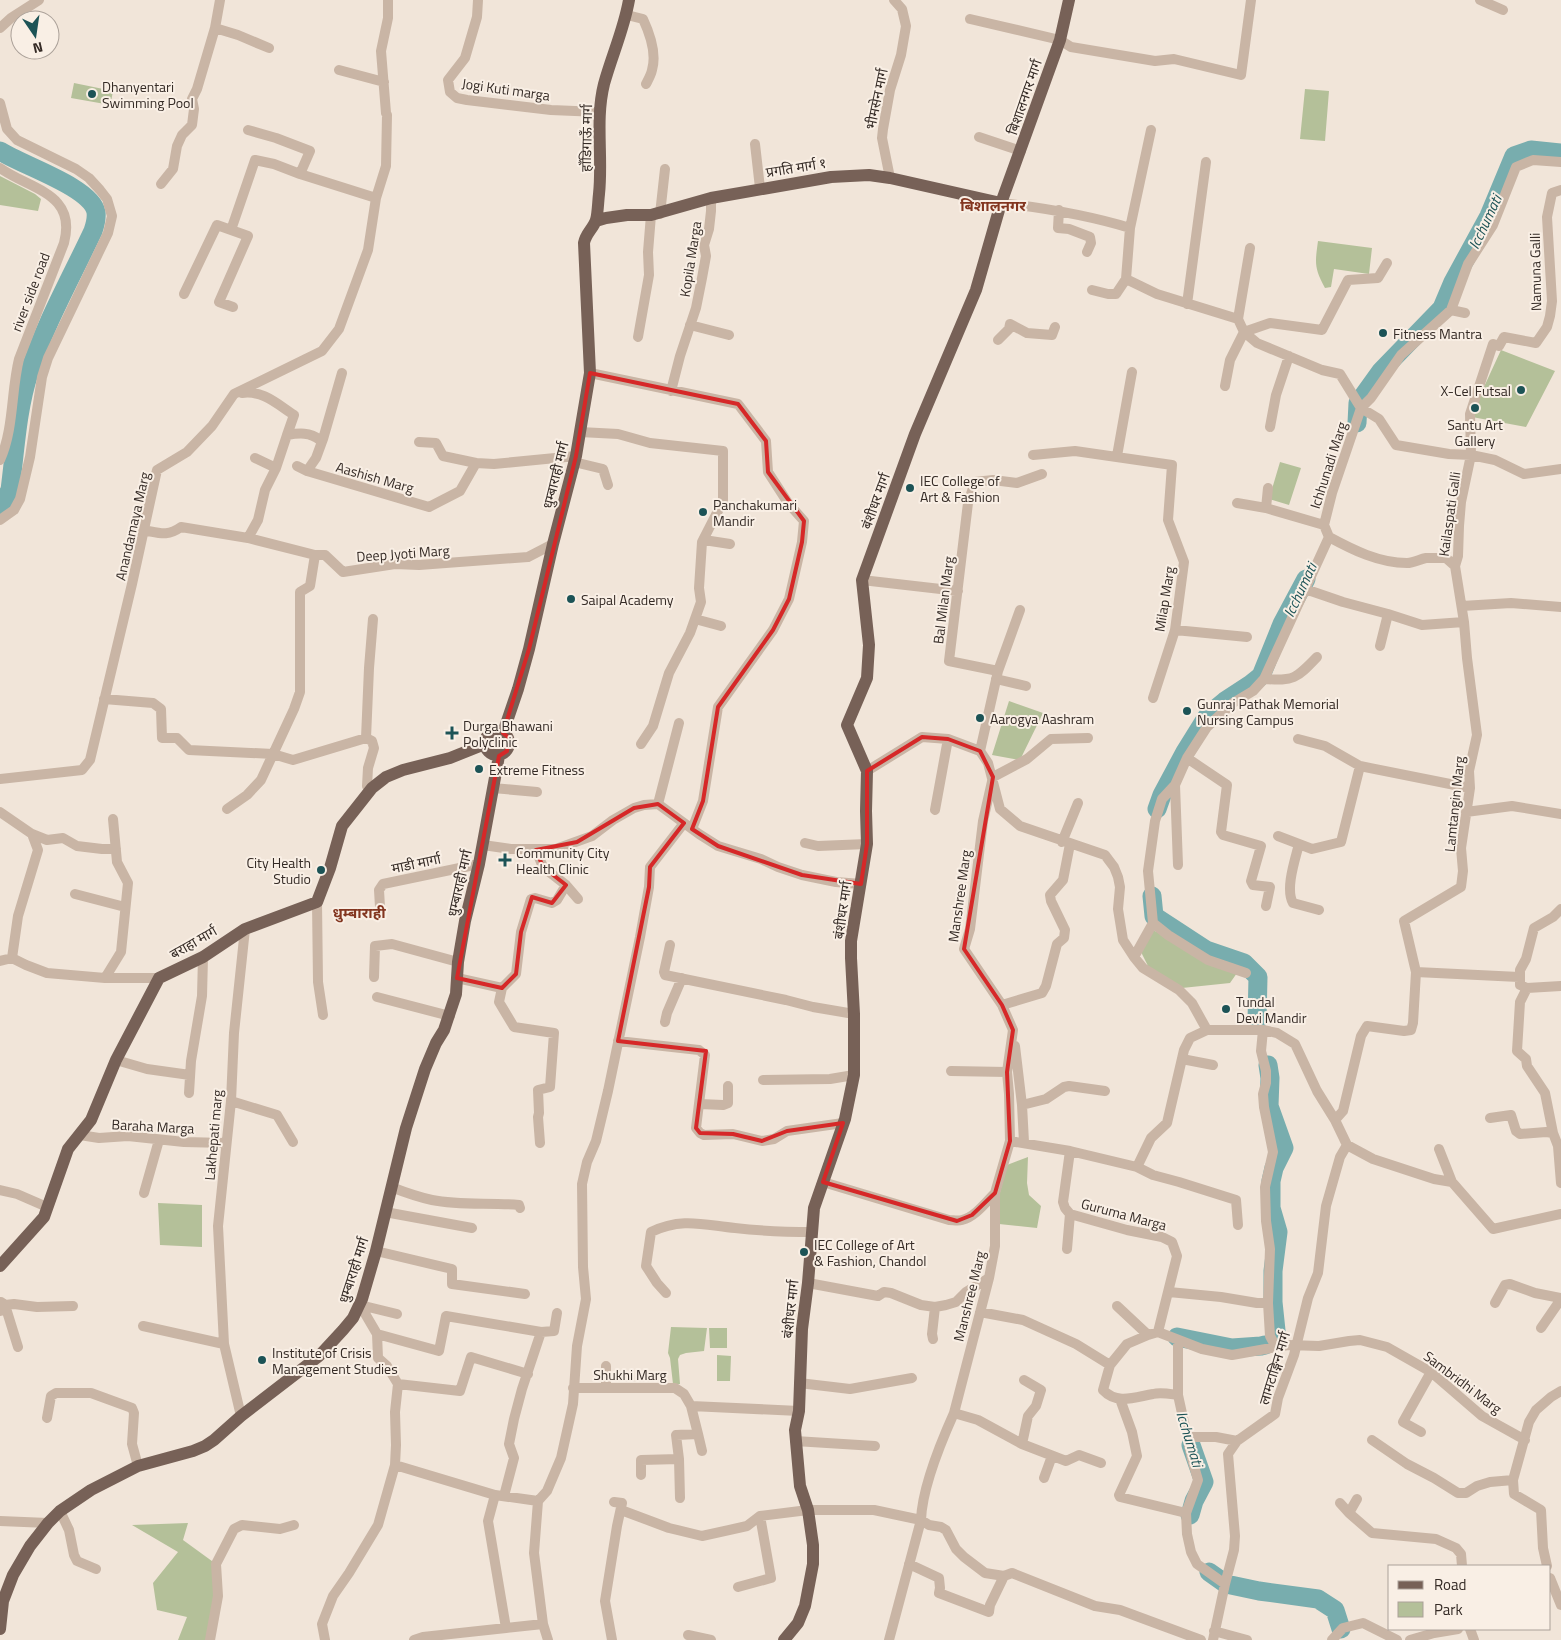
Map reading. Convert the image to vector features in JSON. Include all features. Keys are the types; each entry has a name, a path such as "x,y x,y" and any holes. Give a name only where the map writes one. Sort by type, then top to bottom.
{"main road":[{"name":"हाँडिगाऊँ मार्ग","path":"596,221 600,192 601,159 599,112 604,84 627,15 629,0"},
{"name":"बिशालनगर मार्ग","path":"1002,203 1060,40 1069,0"},
{"name":"प्रगति मार्ग १","path":"596,221 627,215 656,215 682,205 760,188 830,177 869,175 1002,203"},
{"name":"बंशीधर मार्ग","path":"784,1640 798,1622 805,1606 813,1564 813,1545 808,1510 800,1486 795,1430 799,1411 802,1330 814,1208 843,1123 854,1074 851,949 867,844 867,771 847,725 867,678 869,645 862,580 915,434 976,290 1002,203"},
{"name":"धुम्बाराही मार्ग","path":"503,733 530,649 580,432 590,372 584,244 585,236 596,221"},
{"path":"492,732 503,733 508,739 507,751 499,756 488,752 485,744 488,735 492,732"},
{"path":"317,902 330,868 342,826 372,788 386,777 403,770 450,758 485,744"},
{"name":"धुम्बाराही मार्ग","path":"0,1629 2,1601 13,1576 30,1546 60,1511 91,1490 138,1466 205,1446 319,1356 343,1330 360,1305 376,1251 390,1187 406,1128 425,1069 450,1016 456,994 458,962 465,921 483,845 499,756"},
{"name":"बराहा मार्ग","path":"159,978 203,957 245,929 317,902"},
{"path":"0,1266 44,1217 68,1149 90,1120 116,1060 159,978"}],"street":[{"path":"0,28 11,18 39,0"},
{"path":"161,184 173,168 177,146 182,135 192,126 194,109 192,99 197,89 215,28 220,0"},
{"name":"Anandamaya Marg","path":"0,779 82,770 90,760 157,470 187,452 212,426 234,394 322,351 339,330 368,250 376,198 386,166 388,124 381,51 388,18 388,0"},
{"name":"Jogi Kuti marga","path":"478,0 475,25 466,58 448,80 450,92 457,98 466,100 551,110 599,112"},
{"name":"भीमसेन मार्ग","path":"890,178 882,129 906,26 902,9 894,0"},
{"path":"970,19 1060,40 1071,47 1155,61 1174,59 1241,75 1251,0"},
{"path":"1480,0 1503,10"},
{"path":"627,15 643,19 650,33 654,55 653,69 646,84"},
{"path":"215,28 269,48"},
{"path":"339,70 384,82"},
{"path":"0,103 6,129 17,140 76,169 89,178 106,199 112,216 108,233 48,358 44,371 30,457 20,499 14,510 0,520"},
{"path":"248,130 310,151 300,174"},
{"path":"1092,290 1116,294 1126,279 1130,228 1151,130"},
{"path":"979,137 1021,151"},
{"path":"755,144 760,188"},
{"path":"231,230 255,160 274,164 376,198"},
{"name":"Ichhunadi Marg","path":"1329,537 1324,525 1332,493 1361,408 1371,398 1401,355 1452,310 1468,264 1494,224 1516,167 1533,160 1561,162"},
{"path":"1187,304 1206,162"},
{"name":"river side road","path":"0,168 54,198 64,214 67,222 67,232 19,359 15,374 8,429 0,460"},
{"path":"638,338 649,275 648,252 665,169"},
{"name":"Namuna Galli","path":"1471,455 1470,414 1493,344 1499,346 1504,337 1536,343 1547,327 1552,301 1547,218 1552,194 1561,190"},
{"name":"Kopila Marga","path":"671,391 697,300 706,256 704,244 709,228 711,198"},
{"path":"1002,203 1059,210 1130,228"},
{"path":"1059,210 1058,228 1069,229 1090,237 1091,243 1088,252"},
{"path":"184,294 216,225 248,236 219,302 233,307"},
{"path":"1250,248 1238,319 1244,332 1257,344 1322,370 1340,374 1361,408 1379,419 1396,445 1495,460 1524,474 1561,469"},
{"path":"1224,386 1230,360 1244,332 1270,323 1322,330 1348,280 1378,278 1387,263"},
{"path":"1126,279 1157,294 1238,319"},
{"path":"1452,310 1465,313"},
{"path":"998,340 1009,329 1010,324 1027,333 1052,335 1055,327"},
{"path":"690,325 729,335"},
{"path":"1270,427 1276,395 1289,356"},
{"path":"548,1640 543,1624 534,1553 538,1500 547,1491 561,1458 573,1404 577,1346 586,1299 583,1267 584,1198 582,1184 587,1162 596,1141 618,1040 643,920 649,887 650,867 688,826 703,801 718,707 773,630 789,599 802,542 804,521 788,503 768,472 766,441 738,404 590,372"},
{"path":"1117,456 1132,372"},
{"path":"306,471 316,458 323,439 342,373"},
{"path":"234,394 252,391 265,396 294,415 276,468 265,490 258,520 248,538"},
{"path":"580,432 618,434 650,443 723,451 723,502 702,542 699,588 701,602 690,633 669,673 653,726 641,744"},
{"path":"287,435 298,433 313,435 320,440 323,439"},
{"path":"419,442 436,443 443,456 476,463 494,464 575,459 603,469 608,484"},
{"name":"Milap Marg","path":"1033,455 1075,450 1172,465 1168,520 1184,562 1175,630 1153,698"},
{"name":"Kailaspati Galli","path":"1462,606 1455,566 1458,556 1458,526 1461,502 1471,455"},
{"path":"254,458 276,468"},
{"name":"Aashish Marg","path":"297,466 306,471 430,507 460,491 476,463"},
{"name":"Bal Milan Marg","path":"997,675 949,661 968,503 975,482 993,480 1017,483 1042,474"},
{"path":"1266,508 1268,488"},
{"path":"1238,503 1266,508 1324,525"},
{"name":"Deep Jyoti Marg","path":"143,530 165,534 173,533 182,527 248,538 315,555 325,555 343,572 395,564 419,565 528,557 553,544"},
{"path":"1134,957 1152,923 1148,871 1155,821 1162,799 1175,785 1188,758 1207,727 1233,703 1253,691 1264,678 1329,537 1354,550 1383,561 1408,563 1425,558 1446,558 1455,566"},
{"path":"704,540 730,544"},
{"path":"227,809 246,795 260,780 300,692 300,592 310,586 315,555"},
{"path":"862,580 958,591"},
{"path":"1305,589 1422,625 1464,622"},
{"path":"1462,606 1511,603 1561,607"},
{"name":"Lamtangin Marg","path":"1416,972 1404,921 1462,888 1461,848 1470,788 1469,771 1477,734 1462,606"},
{"path":"980,751 997,675 1020,610"},
{"path":"1380,646 1388,614"},
{"path":"366,738 373,619"},
{"path":"695,620 721,626"},
{"path":"1175,630 1247,637"},
{"path":"1264,678 1286,680 1302,673 1318,657"},
{"path":"997,675 1026,686"},
{"path":"104,699 153,703 161,709 162,738 177,738 189,750 273,754 294,760 366,738 372,741 374,748 368,768 368,786 372,788"},
{"path":"658,804 679,723"},
{"path":"867,771 922,737 948,739 980,751 988,763 1000,809 1020,826 1105,855 1118,876 1120,887 1118,909 1124,940 1134,957 1144,968 1179,990 1192,1003 1207,1030"},
{"path":"993,778 1027,760 1051,739 1088,738"},
{"path":"935,810 948,739"},
{"path":"1298,739 1325,746 1360,766 1470,788"},
{"path":"1188,758 1227,785 1221,832 1223,835 1261,846 1251,881 1253,885 1270,887 1266,906"},
{"path":"1278,836 1312,849 1342,842 1360,766"},
{"name":"Manshree Marg","path":"889,1640 921,1520 922,1503 947,1428 954,1413 989,1278 995,1246 995,1193 1010,1141 1007,1072 1013,1030 1002,1005 964,949 970,929 983,821 993,778"},
{"path":"1175,785 1178,865"},
{"path":"493,788 537,792"},
{"path":"1002,1005 1042,993 1046,986 1057,944 1064,938 1065,930 1050,895 1064,880 1066,843 1078,803"},
{"path":"483,845 511,849 556,849 592,836 613,820 634,808 658,804 718,846 761,859 802,875 836,882 861,884"},
{"path":"1466,812 1512,806 1561,814"},
{"path":"0,812 32,834 47,840 64,838 77,846 116,849"},
{"path":"105,978 121,952 128,883 116,862 113,818"},
{"path":"12,958 18,916 38,850 32,834"},
{"path":"805,843 818,846 867,844"},
{"path":"1299,844 1291,880 1290,898 1293,903 1319,910"},
{"path":"536,850 543,866 566,885 578,899"},
{"name":"माडी मार्गा","path":"380,907 379,890 383,884 479,864"},
{"path":"540,1143 538,1090 550,1087 554,1033 514,1027 499,1002 502,988 516,974 521,932 531,899 535,898 552,902 557,900 566,885"},
{"path":"75,894 125,907"},
{"path":"317,902 318,982 323,1015"},
{"path":"1561,909 1553,917 1534,928 1519,977 1520,985 1527,988 1561,986"},
{"path":"1152,923 1208,960 1246,973"},
{"name":"Lakhepati marg","path":"241,1416 224,1344 218,1226 231,1101 234,1033 245,929"},
{"path":"374,977 375,946 392,944 458,962"},
{"path":"670,945 665,975 854,1014"},
{"path":"189,1093 191,1061 202,996 203,957"},
{"path":"0,961 12,958 47,973 105,978 159,978"},
{"path":"1335,1120 1343,1111 1362,1036 1367,1026 1404,1031 1411,1030 1416,972 1519,977"},
{"path":"457,978 502,988"},
{"path":"665,1022 682,978"},
{"path":"1527,988 1520,1002 1517,1050 1526,1059 1528,1066 1545,1092 1553,1133 1558,1146 1561,1183"},
{"path":"377,997 450,1016"},
{"path":"1013,1030 1022,1105 1024,1142"},
{"path":"1137,1167 1151,1138 1167,1123 1184,1050 1190,1038 1207,1030 1263,1030 1277,1033 1295,1044 1317,1091 1335,1120 1347,1146 1373,1159 1434,1179 1452,1182"},
{"path":"1263,1030 1261,1051 1266,1071 1266,1083 1263,1094 1264,1107 1273,1152 1265,1187 1266,1220 1270,1249 1268,1303 1270,1336 1276,1347"},
{"path":"618,1040 699,1050 706,1055 696,1128 704,1135 733,1134 762,1141 774,1139 787,1131 843,1123"},
{"path":"1182,1059 1213,1065"},
{"path":"116,1060 147,1069 190,1075"},
{"path":"951,1071 1007,1072"},
{"path":"763,1080 830,1079 854,1074"},
{"path":"700,1104 723,1105 728,1103 728,1086"},
{"path":"1022,1105 1046,1099 1064,1087 1069,1086 1105,1091"},
{"path":"231,1101 278,1115 293,1142"},
{"path":"1490,1118 1511,1115 1516,1131 1520,1134 1553,1133"},
{"name":"Baraha Marga","path":"80,1135 98,1138 128,1136 159,1140 226,1143"},
{"path":"144,1193 159,1140"},
{"path":"1010,1141 1070,1151 1137,1167 1153,1176 1236,1200 1238,1225"},
{"name":"लामटाङ्गिन मार्ग","path":"1237,1441 1275,1414 1278,1398 1294,1355 1308,1298 1318,1273 1326,1206 1340,1158 1347,1146"},
{"path":"1439,1149 1452,1182 1493,1229 1561,1214"},
{"name":"Guruma Marga","path":"1070,1151 1062,1202 1070,1214 1127,1230 1162,1237 1172,1242 1177,1256 1169,1292 1153,1334"},
{"path":"823,1182 957,1221 972,1215 995,1193"},
{"path":"390,1187 433,1200 475,1204 498,1203 519,1205 520,1208"},
{"path":"0,1190 17,1194 47,1207"},
{"path":"385,1212 472,1228"},
{"path":"1067,1250 1070,1214"},
{"path":"666,1293 646,1266 651,1232 664,1226 694,1222 733,1228 813,1232"},
{"path":"376,1251 452,1269 452,1284 525,1294"},
{"path":"808,1283 878,1296 884,1292 891,1293 921,1305 935,1307 946,1306 956,1302 966,1292 989,1278"},
{"path":"1495,1304 1505,1285 1510,1284 1535,1293 1561,1298 1541,1328"},
{"path":"1169,1292 1268,1303"},
{"path":"18,1347 2,1306 14,1304 37,1307 73,1306"},
{"path":"360,1305 397,1314"},
{"path":"324,1640 322,1624 333,1596 378,1525 395,1465 394,1412 398,1384 387,1366 378,1358 377,1334 360,1305"},
{"name":"Sambridhi Marg","path":"1118,1306 1153,1334 1202,1349 1232,1354 1288,1345 1319,1346 1349,1340 1360,1340 1386,1347 1432,1372 1482,1416 1525,1440"},
{"path":"933,1339 935,1307"},
{"path":"980,1312 1023,1320 1076,1344 1110,1365"},
{"path":"377,1334 439,1351 446,1316 541,1332 554,1330 557,1313"},
{"path":"143,1326 224,1344"},
{"path":"506,1628 488,1521 514,1458 509,1444 522,1389 541,1332"},
{"path":"1153,1334 1127,1344 1110,1365 1103,1390 1110,1397 1120,1399 1154,1393 1178,1395"},
{"path":"1178,1341 1178,1395 1198,1480 1186,1513 1189,1543 1197,1564 1225,1584"},
{"path":"398,1384 460,1391 471,1357 528,1374"},
{"path":"606,1366 606,1387"},
{"path":"1421,1432 1403,1422 1432,1372"},
{"path":"800,1382 850,1389 912,1378"},
{"path":"1022,1444 1028,1416 1036,1406 1041,1390 1024,1380"},
{"name":"Shukhi Marg","path":"573,1388 675,1388 684,1394 691,1406"},
{"path":"1547,1565 1543,1548 1541,1510 1514,1494 1513,1480 1529,1422 1536,1410 1551,1397 1561,1392"},
{"path":"47,1418 51,1396 56,1393 91,1393 132,1408 134,1413 132,1444 138,1466"},
{"path":"1120,1399 1132,1432 1137,1456 1119,1495 1120,1497 1186,1513"},
{"path":"702,1451 691,1406 799,1411"},
{"path":"954,1413 978,1420 1022,1444 1066,1461 1078,1456 1101,1463"},
{"path":"680,1498 676,1435 698,1434"},
{"path":"1187,1438 1216,1437 1237,1441 1228,1454 1235,1536 1234,1550 1213,1635 1247,1640"},
{"path":"1372,1440 1407,1464 1458,1493 1466,1493 1477,1486 1490,1482 1513,1480"},
{"path":"795,1442 875,1446"},
{"path":"1044,1478 1052,1456"},
{"path":"641,1475 641,1460 679,1459"},
{"path":"395,1465 500,1495 538,1500"},
{"path":"1349,1513 1357,1499"},
{"path":"612,1640 605,1601 622,1503 614,1502"},
{"path":"1340,1503 1372,1533 1436,1539 1456,1548 1461,1554 1462,1565"},
{"path":"621,1510 669,1528 702,1536 747,1526 760,1516 808,1510 874,1510 921,1520 929,1525 941,1526 946,1530 956,1549 985,1573 1004,1576 1012,1573 1094,1606 1120,1610 1201,1640"},
{"path":"60,1511 69,1530 77,1561 96,1569"},
{"path":"738,1587 771,1578 760,1516"},
{"path":"0,1521 48,1523"},
{"path":"210,1640 218,1596 216,1564 234,1529 242,1525 280,1529 294,1525"},
{"path":"909,1564 939,1578 939,1592 989,1612 990,1605 1004,1576"},
{"path":"1551,1581 1557,1601"},
{"path":"1332,1640 1343,1628 1363,1623 1397,1640"},
{"path":"414,1640 478,1636 506,1628 543,1624"},
{"path":"1410,1640 1452,1630"},
{"path":"688,1635 711,1640"}],"highlighted area":[{"path":"590,373 738,404 766,441 768,472 804,521 802,542 789,599 773,630 718,707 703,801 692,829 718,846 802,875 861,884 867,844 867,771 922,737 948,739 980,751 993,777 964,949 1002,1005 1013,1030 1007,1072 1010,1141 995,1193 972,1215 957,1221 823,1182 843,1123 787,1131 762,1141 733,1134 700,1133 696,1128 706,1051 618,1041 649,887 650,867 684,823 658,804 634,808 577,842 536,850 543,867 566,885 552,903 532,897 521,932 516,974 502,988 457,978 499,756 507,751 508,737 503,733 529,649 576,456"}],"green space":[{"name":"Dhanyentari Swimming Pool","path":"74,83 113,91 110,107 105,106 105,104 71,98"},
{"path":"1305,89 1329,91 1325,141 1300,139"},
{"path":"0,176 41,199 38,211 0,205"},
{"path":"1318,241 1372,248 1369,274 1334,269 1331,287 1325,288 1316,265"},
{"path":"1501,350 1555,371 1526,427 1472,417"},
{"path":"1280,462 1301,468 1289,505 1269,499"},
{"path":"1009,701 1043,713 1020,760 992,755"},
{"path":"1151,929 1237,973 1230,983 1182,988 1150,970 1141,952"},
{"path":"1028,1157 1027,1183 1029,1195 1041,1206 1037,1228 999,1224 998,1200 1007,1165"},
{"path":"158,1203 202,1205 202,1247 160,1245"},
{"path":"671,1327 707,1328 704,1351 686,1353 680,1355 678,1359 680,1384 673,1384 668,1353"},
{"path":"709,1328 727,1328 727,1348 710,1348"},
{"path":"717,1355 731,1356 730,1381 717,1381"},
{"path":"188,1523 183,1540 216,1564 211,1640 178,1640 187,1617 157,1610 153,1583 178,1552 132,1525"}],"waterway":[{"name":"Icchumati","path":"1357,423 1358,403 1381,371 1442,308 1453,282 1489,216 1514,156 1531,150 1561,153"},
{"path":"0,151 69,185 82,194 91,203 96,212 96,222 93,231 50,319 29,373 19,416 10,490 0,505"},
{"name":"Icchumati","path":"1157,809 1162,795 1185,752 1208,715 1261,676 1282,624 1306,579"},
{"name":"Icchumati","path":"1152,896 1154,916 1206,950 1244,963 1258,977 1257,1021"},
{"name":"Icchumati","path":"1268,1065 1270,1078 1269,1106 1284,1148 1274,1168 1271,1181 1271,1208 1278,1232 1273,1271 1273,1302 1277,1340"},
{"name":"Icchumati","path":"1177,1337 1232,1348 1265,1345"},
{"name":"Icchumati","path":"1190,1515 1194,1501 1204,1482 1191,1445"},
{"name":"Icchumati","path":"1209,1572 1226,1584 1259,1591 1318,1599 1335,1610 1341,1629"}],"place":[{"name":"Dhanyentari Swimming Pool","path":"92,94"},
{"name":"Fitness Mantra","path":"1383,333"},
{"name":"X-Cel Futsal","path":"1521,390"},
{"name":"Santu Art Gallery","path":"1475,408"},
{"name":"IEC College of Art & Fashion","path":"910,488"},
{"name":"Panchakumari Mandir","path":"703,512"},
{"name":"Saipal Academy","path":"571,599"},
{"name":"Gunraj Pathak Memorial Nursing Campus","path":"1187,711"},
{"name":"Aarogya Aashram","path":"980,718"},
{"name":"Durga Bhawani Polyclinic","path":"452,733"},
{"name":"Extreme Fitness","path":"479,769"},
{"name":"Community City Health Clinic","path":"505,860"},
{"name":"City Health Studio","path":"321,870"},
{"name":"Tundal Devi Mandir","path":"1226,1009"},
{"name":"IEC College of Art & Fashion, Chandol","path":"804,1252"},
{"name":"Institute of Crisis Management Studies","path":"262,1360"}],"district":[{"name":"बिशालनगर","path":"993,205"},
{"name":"धुम्बाराही","path":"359,912"}]}
